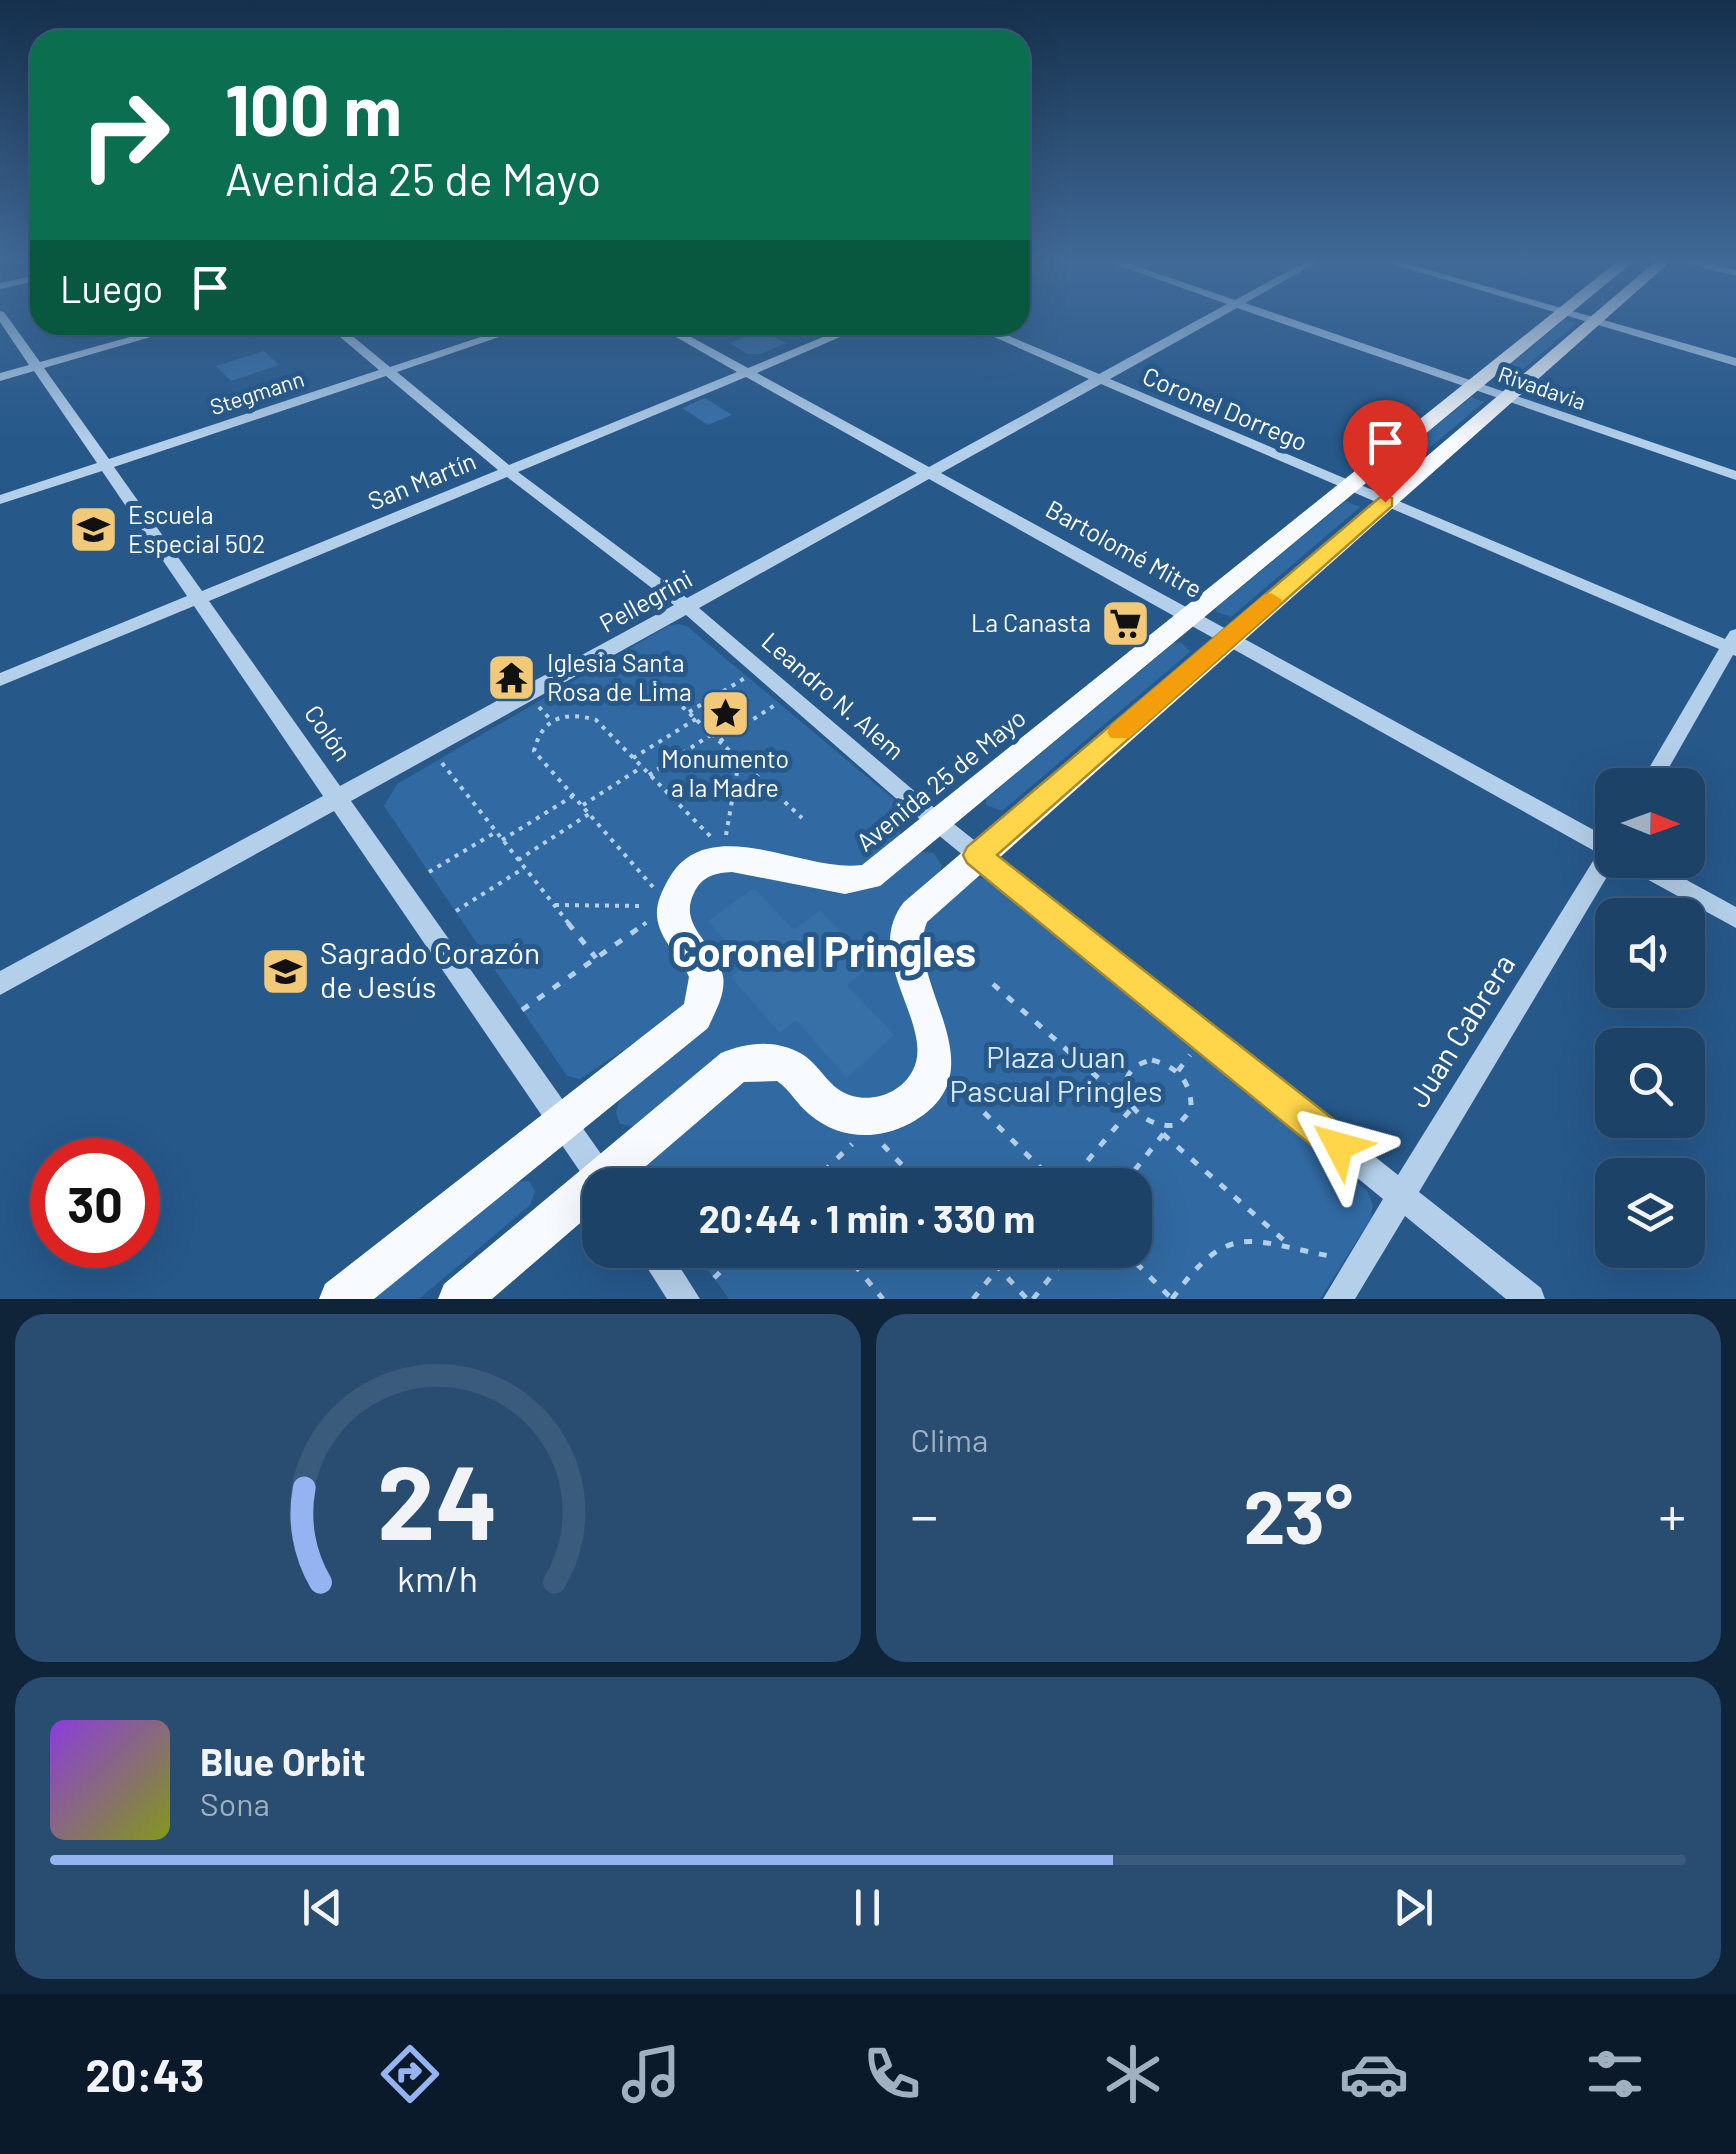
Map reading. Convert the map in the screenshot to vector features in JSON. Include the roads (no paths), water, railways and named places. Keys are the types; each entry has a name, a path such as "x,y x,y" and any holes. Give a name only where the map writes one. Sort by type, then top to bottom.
{"main road":[{"name":"Avenida 25 de Mayo","path":"340,1299 696,1016 707,996 706,970 672,920 676,892 695,868 728,856 799,875 856,882 869,877 1554,321"},
{"path":"618,1168 734,1066 752,1061 784,1064 824,1103 857,1117 892,1113 910,1102 927,1082 934,1060 932,1037 908,948 909,920 977,855 1594,321"},
{"path":"459,1299 582,1198"}],"street":[{"name":"Colón","path":"5,321 594,1168"},
{"name":"Pellegrini","path":"0,984 1205,321"},
{"name":"Rivadavia","path":"1284,321 1736,476"},
{"path":"1594,321 1736,362"},
{"path":"0,377 149,335"},
{"name":"Leandro N. Alem","path":"344,335 508,470 688,607 938,823 1530,1299"},
{"name":"Stegmann","path":"0,500 498,335"},
{"name":"Bartolomé Mitre","path":"679,335 1595,840"},
{"name":"San Martín","path":"0,680 838,335"},
{"name":"Coronel Dorrego","path":"996,335 1385,502 1734,644"},
{"path":"1660,768 1734,644"},
{"name":"Juan Cabrera","path":"1338,1299 1595,877"},
{"path":"1664,878 1736,918"},
{"path":"664,1268 686,1299"}],"place":[{"name":"Escuela Especial 502","path":"93,529"},
{"name":"La Canasta","path":"1126,623"},
{"name":"Iglesia Santa Rosa de Lima","path":"512,677"},
{"name":"Monumento a la Madre","path":"725,713"},
{"name":"Sagrado Corazón de Jesús","path":"285,971"}],"district":[{"name":"Coronel Pringles","path":"824,952"}],"park label":[{"name":"Plaza Juan Pascual Pringles","path":"1056,1075"}]}
